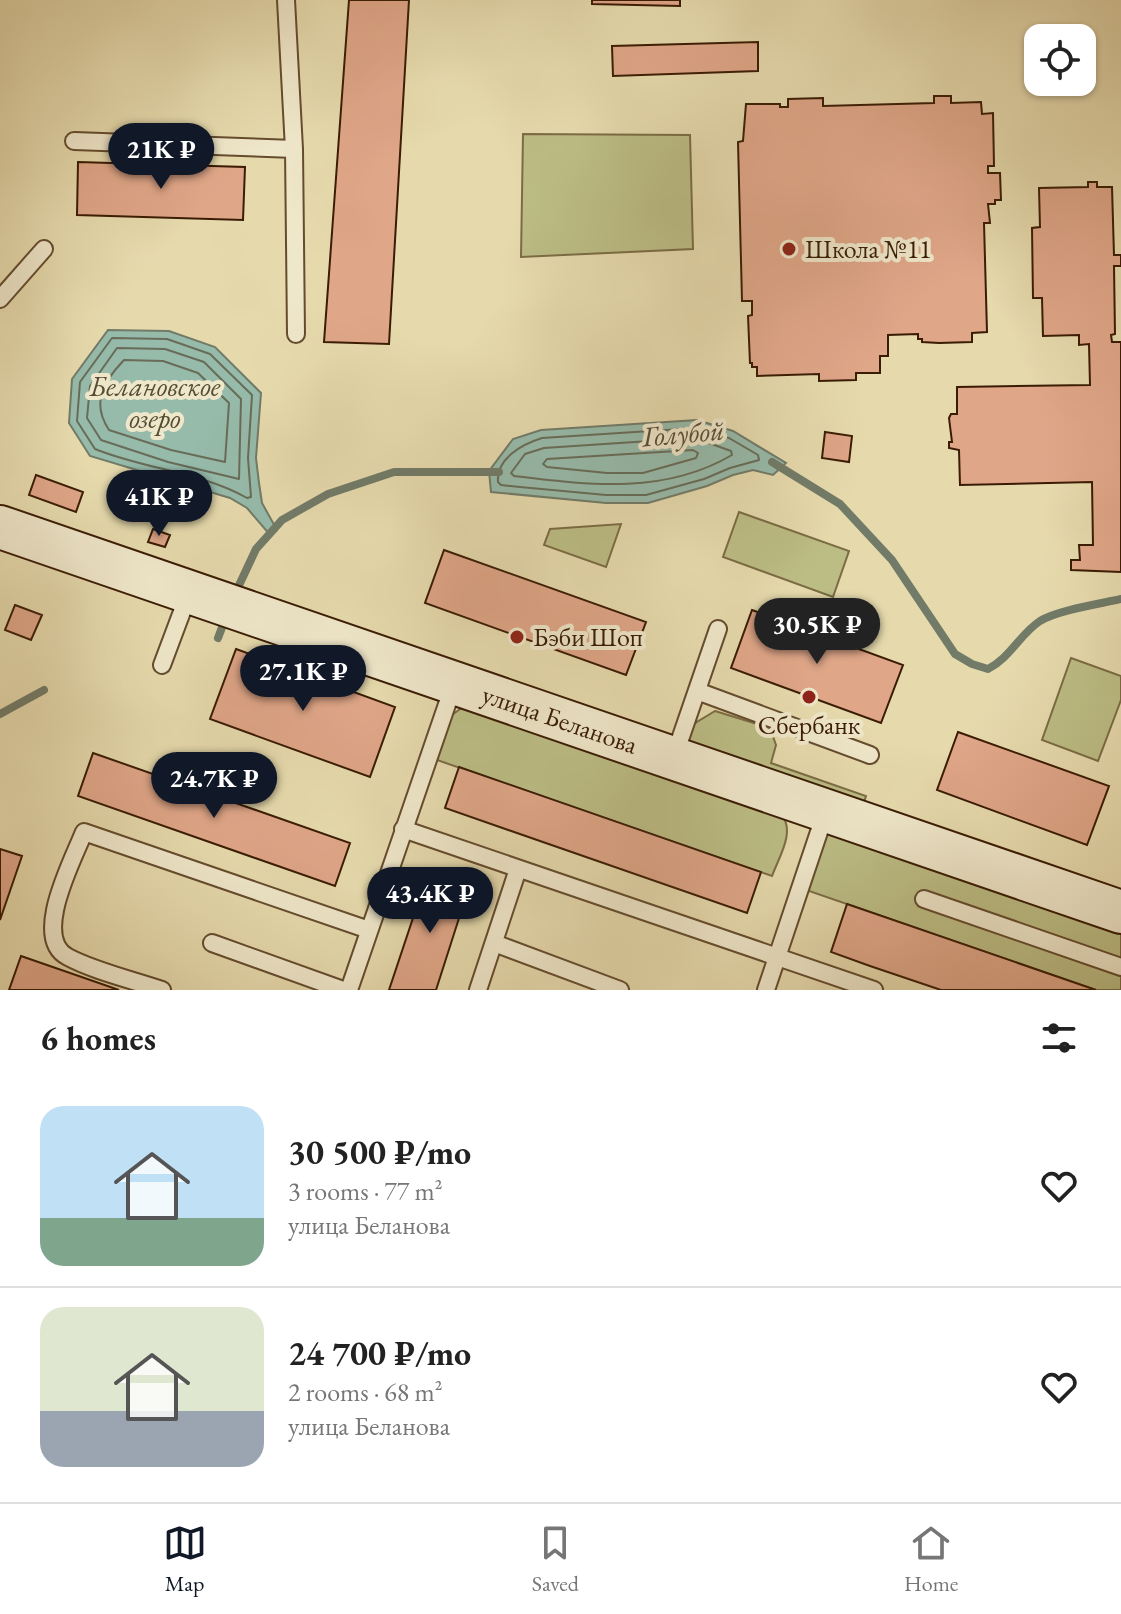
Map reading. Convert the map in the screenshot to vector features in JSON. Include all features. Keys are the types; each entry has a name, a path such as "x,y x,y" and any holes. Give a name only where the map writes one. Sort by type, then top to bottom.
{"street":[{"name":"улица Беланова","path":"0,527 1121,912"}],"lane":[{"path":"286,0 294,149 296,334"},
{"path":"74,141 294,149"},
{"path":"0,299 44,249"},
{"path":"162,665 195,595"},
{"path":"674,759 718,629"},
{"path":"212,943 346,990 454,684"},
{"path":"697,691 870,755"},
{"path":"766,990 826,811"},
{"path":"403,829 874,990"},
{"path":"162,990 65,956 53,939 52,916 84,832 369,930"},
{"path":"478,990 518,869"},
{"path":"924,899 1121,967"},
{"path":"494,943 620,990"}],"green space":[{"path":"523,134 690,135 693,249 521,257"},
{"path":"739,512 849,551 833,597 723,557"},
{"path":"621,524 606,567 544,545 550,529"},
{"path":"1071,658 1121,676 1121,700 1098,761 1042,740"},
{"path":"468,703 781,814 787,836 772,876 437,760 452,715"},
{"path":"715,711 770,728 776,745 771,763 866,796 861,811 694,751 689,740 692,725"},
{"path":"826,832 1121,932 1121,990 1096,990 806,890"}],"water":[{"name":"Белановское озеро","path":"108,330 169,331 215,347 261,393 256,458 262,503 277,530 271,536 247,508 230,498 90,456 69,423 72,379"},
{"path":"697,420 733,431 786,463 773,475 753,470 648,503 606,503 491,492 489,471 513,439 541,430"}],"building":[{"path":"349,0 409,0 389,344 324,342"},
{"path":"592,0 680,0 680,6 592,4"},
{"path":"758,42 758,71 613,76 612,46"},
{"path":"934,96 951,96 951,103 981,102 982,114 993,113 994,166 988,166 988,173 1000,173 1001,200 988,204 990,223 984,223 987,332 972,333 972,342 939,343 922,342 918,334 888,335 888,356 880,356 880,373 856,373 856,380 819,381 819,374 757,376 757,367 752,367 750,363 748,316 752,315 752,301 742,301 738,142 743,141 746,104 780,104 780,107 788,107 788,99 823,98 823,106 934,103"},
{"path":"78,162 245,167 243,220 77,215"},
{"path":"1088,182 1097,182 1097,187 1112,187 1114,255 1121,255 1121,266 1114,266 1115,334 1111,335 1112,342 1121,342 1121,572 1071,570 1071,560 1080,560 1079,545 1093,545 1092,482 960,485 959,450 949,448 949,442 952,442 949,418 951,414 957,414 957,387 1090,385 1089,344 1079,345 1079,335 1043,336 1042,298 1033,298 1032,228 1040,227 1039,188 1088,187"},
{"path":"825,432 852,436 849,462 822,458"},
{"path":"36,475 83,492 76,512 29,495"},
{"path":"153,529 170,535 165,547 148,542"},
{"path":"444,550 646,622 626,675 425,603"},
{"path":"15,605 42,615 31,640 5,630"},
{"path":"752,610 903,665 881,723 731,668"},
{"path":"236,649 395,707 370,777 210,719"},
{"path":"958,732 1109,786 1087,845 937,790"},
{"path":"93,753 350,843 335,886 78,796"},
{"path":"459,767 761,872 747,913 445,808"},
{"path":"0,849 22,856 0,920"},
{"path":"428,873 469,887 436,990 389,990"},
{"path":"847,904 1096,990 941,990 870,966 831,952"},
{"path":"21,956 119,990 9,990"}],"waterway":[{"name":"Голубой","path":"772,462 840,504 892,560 955,654 972,664 988,669 1033,626 1048,617 1121,599"},
{"name":"Голубой","path":"234,596 256,549 282,520 328,494 394,472 499,472"},
{"name":"Голубой","path":"218,638 226,617"},
{"name":"Голубой","path":"0,714 44,690"}],"place":[{"name":"Школа №11","path":"789,249"},
{"name":"Бэби Шоп","path":"517,637"},
{"name":"Сбербанк","path":"809,697"}]}
